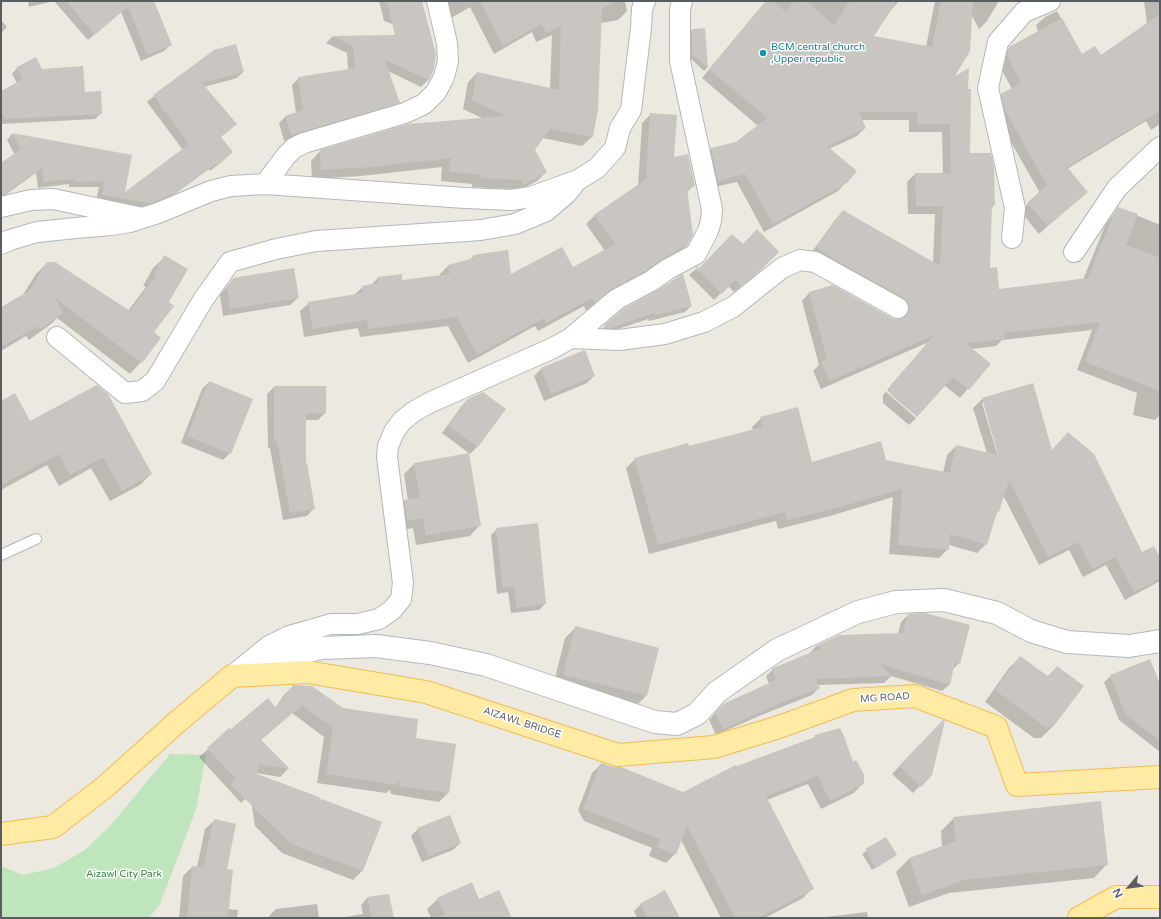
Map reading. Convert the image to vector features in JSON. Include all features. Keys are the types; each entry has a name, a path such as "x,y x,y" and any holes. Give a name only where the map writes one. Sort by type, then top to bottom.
{"main road":[{"path":"1,834 53,827 106,786 176,723 232,676 280,658 320,648 376,646 430,653 486,665 655,722 677,724 697,714 717,692 777,650 858,612 896,602 944,600 997,613 1032,631 1067,642 1129,646 1160,641"},
{"name":"AIZAWL BRIDGE","path":"232,676 306,672 426,692 618,755"},
{"name":"MG ROAD","path":"618,755 714,747 779,727 853,700 915,696 996,727 1017,786 1160,777"},
{"path":"1079,918 1116,896 1160,897"}],"street":[{"path":"265,184 286,156 294,148 304,143 405,113 424,104 436,92 444,77 448,61 447,43 437,1"},
{"path":"1,244 37,232 111,225 142,218 211,191 231,186 265,184 511,200 531,197 578,180 597,168 616,148 620,128 631,110 642,9 645,1"},
{"path":"232,676 269,646 289,636 332,624 358,624 379,620 392,610 401,599 403,583 387,457 388,446 394,432 402,421 413,412 429,403 553,348 571,338 617,299 652,281 668,269 696,254 708,231 711,215 710,197 687,99 680,61 680,10 682,1"},
{"path":"1012,238 1015,208 988,88 998,42 1024,12 1050,1"},
{"path":"1074,252 1117,188 1160,147"},
{"path":"57,338 125,393 142,391 155,381 203,300 230,262 276,249 316,242 481,230 515,224 546,211 566,194 578,180"},
{"path":"1,207 31,200 53,199 142,218"},
{"path":"571,338 619,340 665,334 704,322 733,307 782,268 800,260 815,262 898,308"}],"lane":[{"path":"1,555 36,539"}],"green space":[{"name":"Aizawl City Park","path":"170,754 206,755 196,809 160,904 149,918 1,918 1,866 23,875 54,868 85,850 110,826"}],"building":[{"path":"66,1 154,1 172,45 147,55 128,6 95,35"},
{"path":"387,1 422,1 436,54 434,69 429,80 385,60 400,103 291,135 285,116 303,110 298,77 355,68 353,46 332,36 395,35"},
{"path":"480,1 617,1 602,8 598,109 593,137 550,129 535,150 547,172 524,185 521,180 481,178 481,175 449,172 451,158 371,167 321,170 320,150 408,124 506,116 472,100 477,72 559,90 561,26 546,33 541,24 503,46"},
{"path":"766,1 773,1 786,12 794,1 806,1 834,25 850,1 897,1 874,36 932,47 941,1 973,1 970,51 955,76 969,68 968,89 971,89 970,153 991,153 994,167 995,205 992,205 990,268 997,267 999,289 1088,278 1114,213 1118,207 1138,214 1126,245 1160,258 1160,391 1085,362 1100,322 1004,333 1005,339 966,343 991,364 969,390 953,377 917,417 890,394 890,386 934,335 860,368 858,366 859,368 829,381 821,362 827,359 809,292 833,285 892,318 898,319 904,318 908,314 909,307 908,302 904,298 832,258 816,247 843,210 940,266 943,206 916,206 915,173 951,173 950,124 917,124 917,112 859,112 866,128 827,146 857,171 847,183 773,224 745,174 718,181 711,148 736,142 767,118 709,69"},
{"path":"1160,14 1160,111 1067,167 1088,192 1048,226 1027,203 1047,185 1004,108 1001,94 1021,83 1007,56 1009,47 1062,18 1082,54 1095,46 1101,55"},
{"path":"705,28 708,68 692,54 692,29"},
{"path":"236,44 244,72 202,83 237,124 221,137 233,152 217,166 215,164 176,193 150,203 102,195 104,181 75,182 75,179 44,182 42,168 5,194 1,195 1,163 21,149 12,133 132,155 125,192 189,144 153,95 214,50"},
{"path":"36,57 42,69 83,66 85,92 101,91 102,114 5,119 1,112 1,91 23,79 17,67"},
{"path":"650,113 677,115 674,157 688,154 695,186 687,188 693,235 687,246 678,250 676,249 677,251 645,271 611,289 595,303 592,298 546,323 544,318 477,355 457,317 368,329 367,320 313,329 308,302 363,293 362,286 378,283 378,277 402,274 402,280 450,274 448,265 474,258 473,255 508,250 511,274 562,247 573,267 615,244 594,215 646,179"},
{"path":"757,229 779,252 762,269 741,286 735,280 722,294 695,267 697,266 698,269 732,234 743,244"},
{"path":"164,255 188,269 169,302 174,306 154,332 161,338 142,363 55,298 63,313 40,329 38,326 1,347 1,307 29,291 47,262 55,262 130,311 156,276 154,274"},
{"path":"294,268 299,298 230,309 227,287 233,278"},
{"path":"683,274 692,306 655,315 654,313 610,328 605,328 604,325 623,309"},
{"path":"585,350 595,376 551,394 541,368"},
{"path":"209,381 253,399 231,454 187,436"},
{"path":"1033,383 1052,450 1068,432 1094,454 1142,552 1154,546 1160,558 1160,579 1134,592 1116,557 1092,569 1078,542 1048,557 1009,480 987,545 950,534 949,550 898,545 902,489 840,507 787,520 785,512 658,545 634,458 688,443 689,446 763,427 760,417 798,407 812,462 881,441 886,460 950,473 956,445 998,455 982,398"},
{"path":"97,385 108,394 152,474 122,491 103,457 70,475 59,454 1,485 1,401 15,393 30,421"},
{"path":"274,386 326,386 326,413 306,414 306,463 315,509 290,513 277,441 274,441"},
{"path":"483,392 506,409 478,447 448,426 468,399"},
{"path":"469,453 481,526 426,535 423,518 407,521 404,500 420,497 414,463"},
{"path":"538,523 546,604 517,608 514,586 503,588 496,528"},
{"path":"925,613 970,625 960,664 955,662 950,685 880,664 892,676 815,679 820,688 785,701 723,729 715,712 723,704 776,680 772,669 773,668 822,648 816,646 839,635 903,633 908,614"},
{"path":"575,626 659,648 647,696 563,675"},
{"path":"1020,656 1049,677 1057,666 1084,686 1053,727 1045,727 995,690"},
{"path":"1150,659 1160,684 1160,741 1125,714 1110,675"},
{"path":"293,685 312,686 343,708 418,719 416,738 456,744 449,793 400,786 398,780 396,785 326,774 333,728 302,705 261,740 290,769 259,764 257,774 319,797 322,801 322,799 382,822 363,871 291,844 230,784 235,778 207,748 229,728 231,729 268,698 276,708"},
{"path":"943,720 945,721 932,775 921,787 899,766"},
{"path":"840,728 853,762 856,760 864,775 864,784 830,801 818,776 766,796 814,889 758,918 735,918 687,826 676,855 657,847 660,839 583,809 601,763 614,767 621,767 683,792 736,765 737,766 815,737 815,735"},
{"path":"1101,801 1108,865 963,880 922,895 909,858 956,841 953,817"},
{"path":"450,815 461,843 429,856 417,828"},
{"path":"214,819 236,824 227,869 233,870 228,918 187,918 192,866 203,867"},
{"path":"886,837 897,855 876,868 865,849"},
{"path":"472,882 479,899 499,890 512,918 436,918 445,914 437,898"},
{"path":"665,890 680,918 648,918 640,904"},
{"path":"389,894 394,918 372,918 367,897"}],"place":[{"name":"BCM central church ,Upper republic","path":"763,53"}]}
